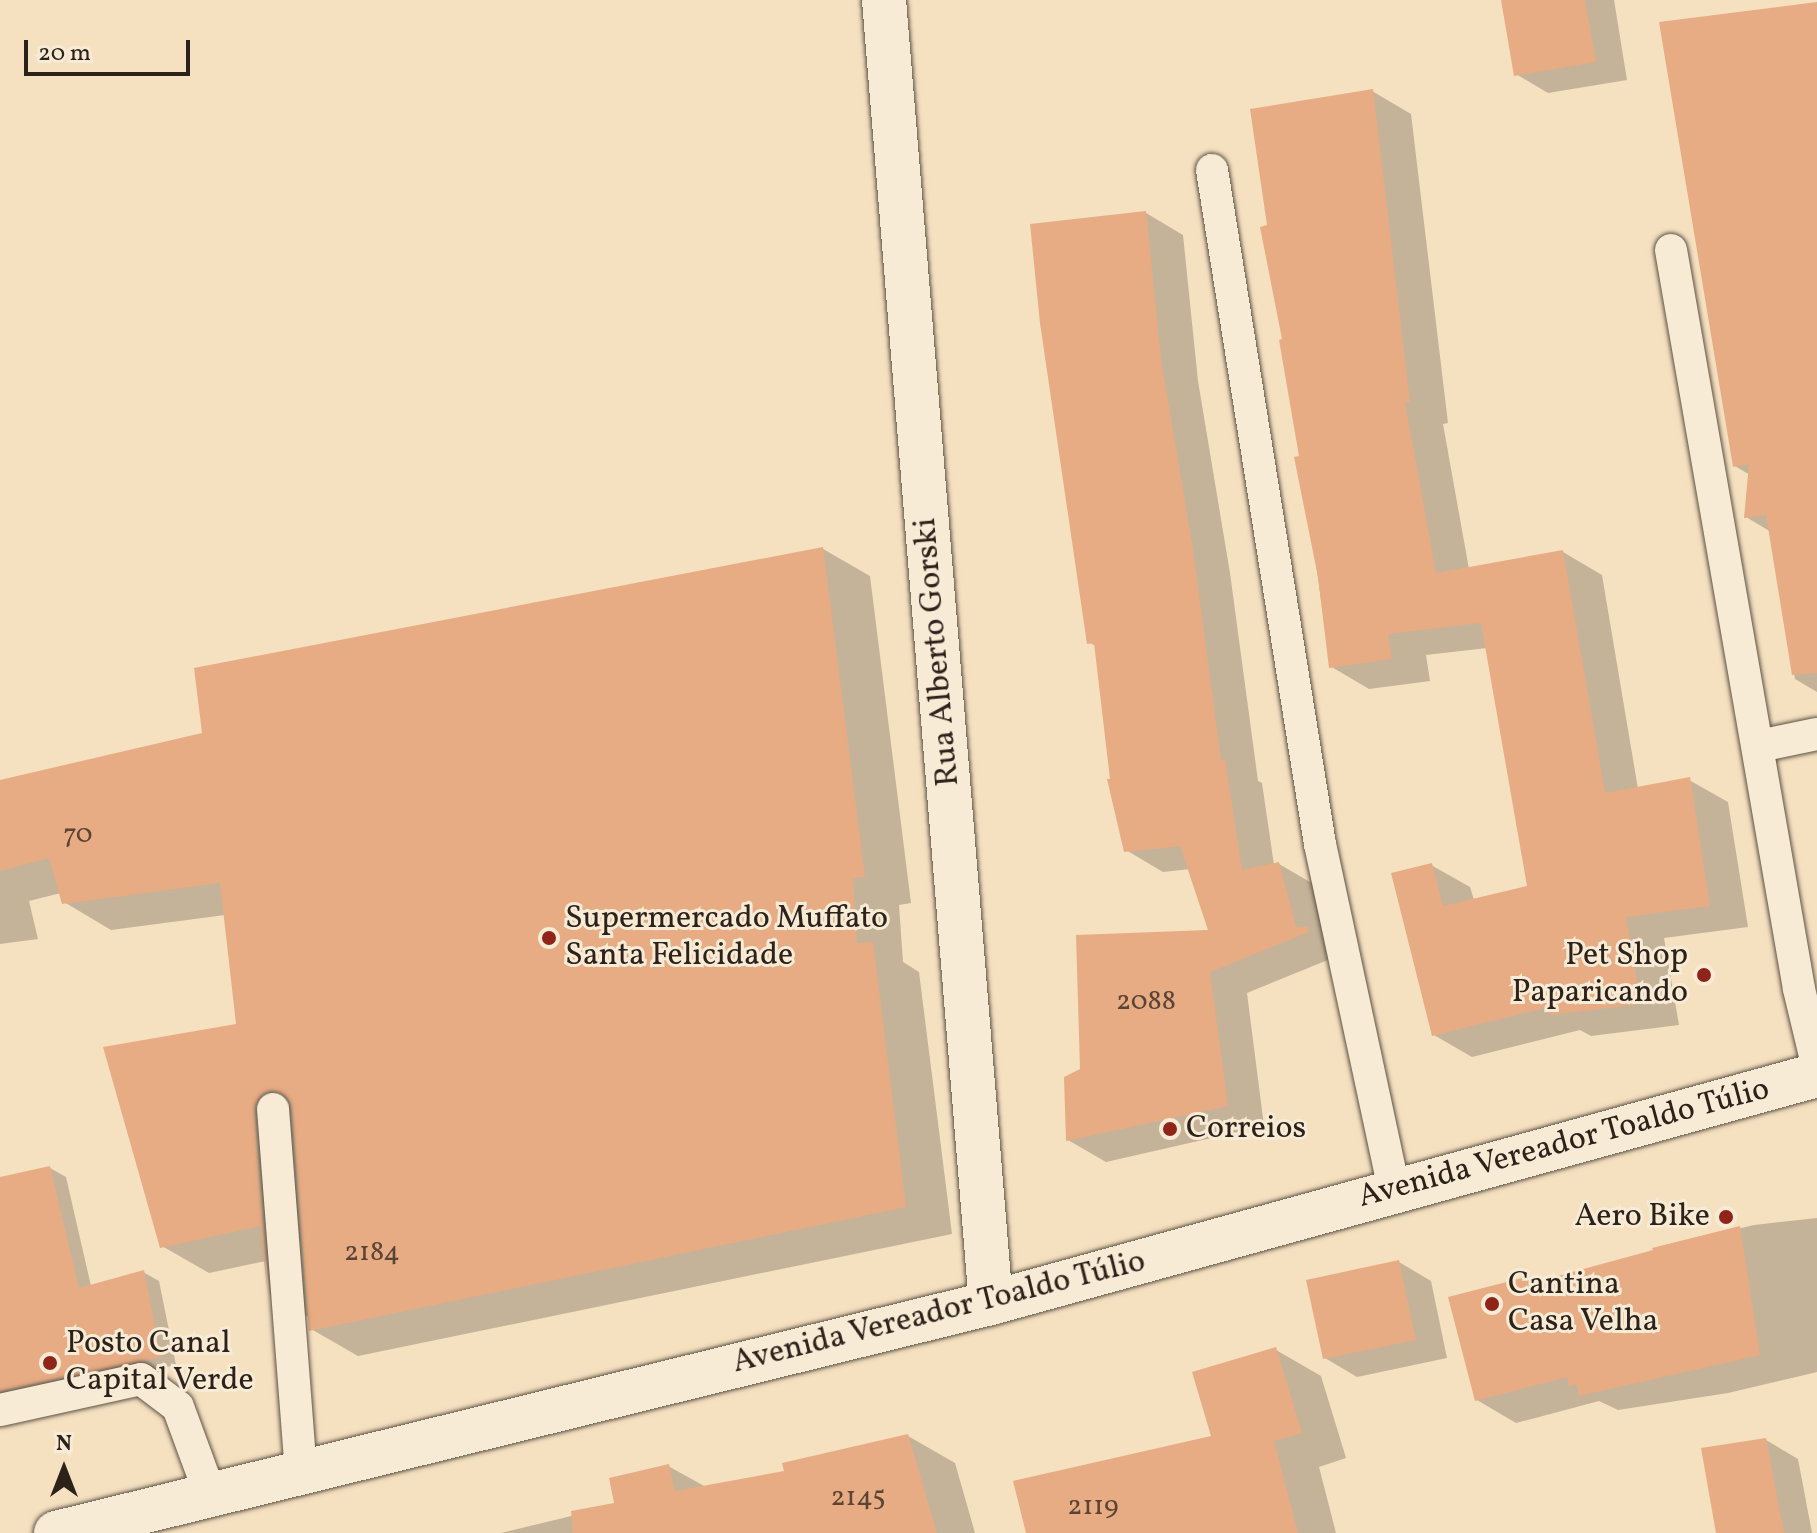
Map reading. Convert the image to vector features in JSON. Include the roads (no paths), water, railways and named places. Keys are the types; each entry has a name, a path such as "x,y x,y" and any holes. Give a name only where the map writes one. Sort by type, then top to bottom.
{"main road":[{"name":"Rua Alberto Gorski","path":"884,0 991,1303"},
{"name":"Avenida Vereador Toaldo Túlio","path":"56,1533 301,1470 991,1303 1817,1075"}],"lane":[{"path":"1212,170 1320,844 1394,1190"},
{"path":"1671,250 1799,989 1817,1064"},
{"path":"1759,746 1817,734"},
{"path":"273,1109 301,1470"},
{"path":"0,1410 141,1379 178,1407 210,1494"}],"place":[{"name":"Supermercado Muffato Santa Felicidade","path":"549,938"},
{"name":"Pet Shop Paparicando","path":"1704,975"},
{"name":"Correios","path":"1170,1129"},
{"name":"Aero Bike","path":"1726,1217"},
{"name":"Cantina Casa Velha","path":"1492,1304"},
{"name":"Posto Canal Capital Verde","path":"50,1363"}]}
